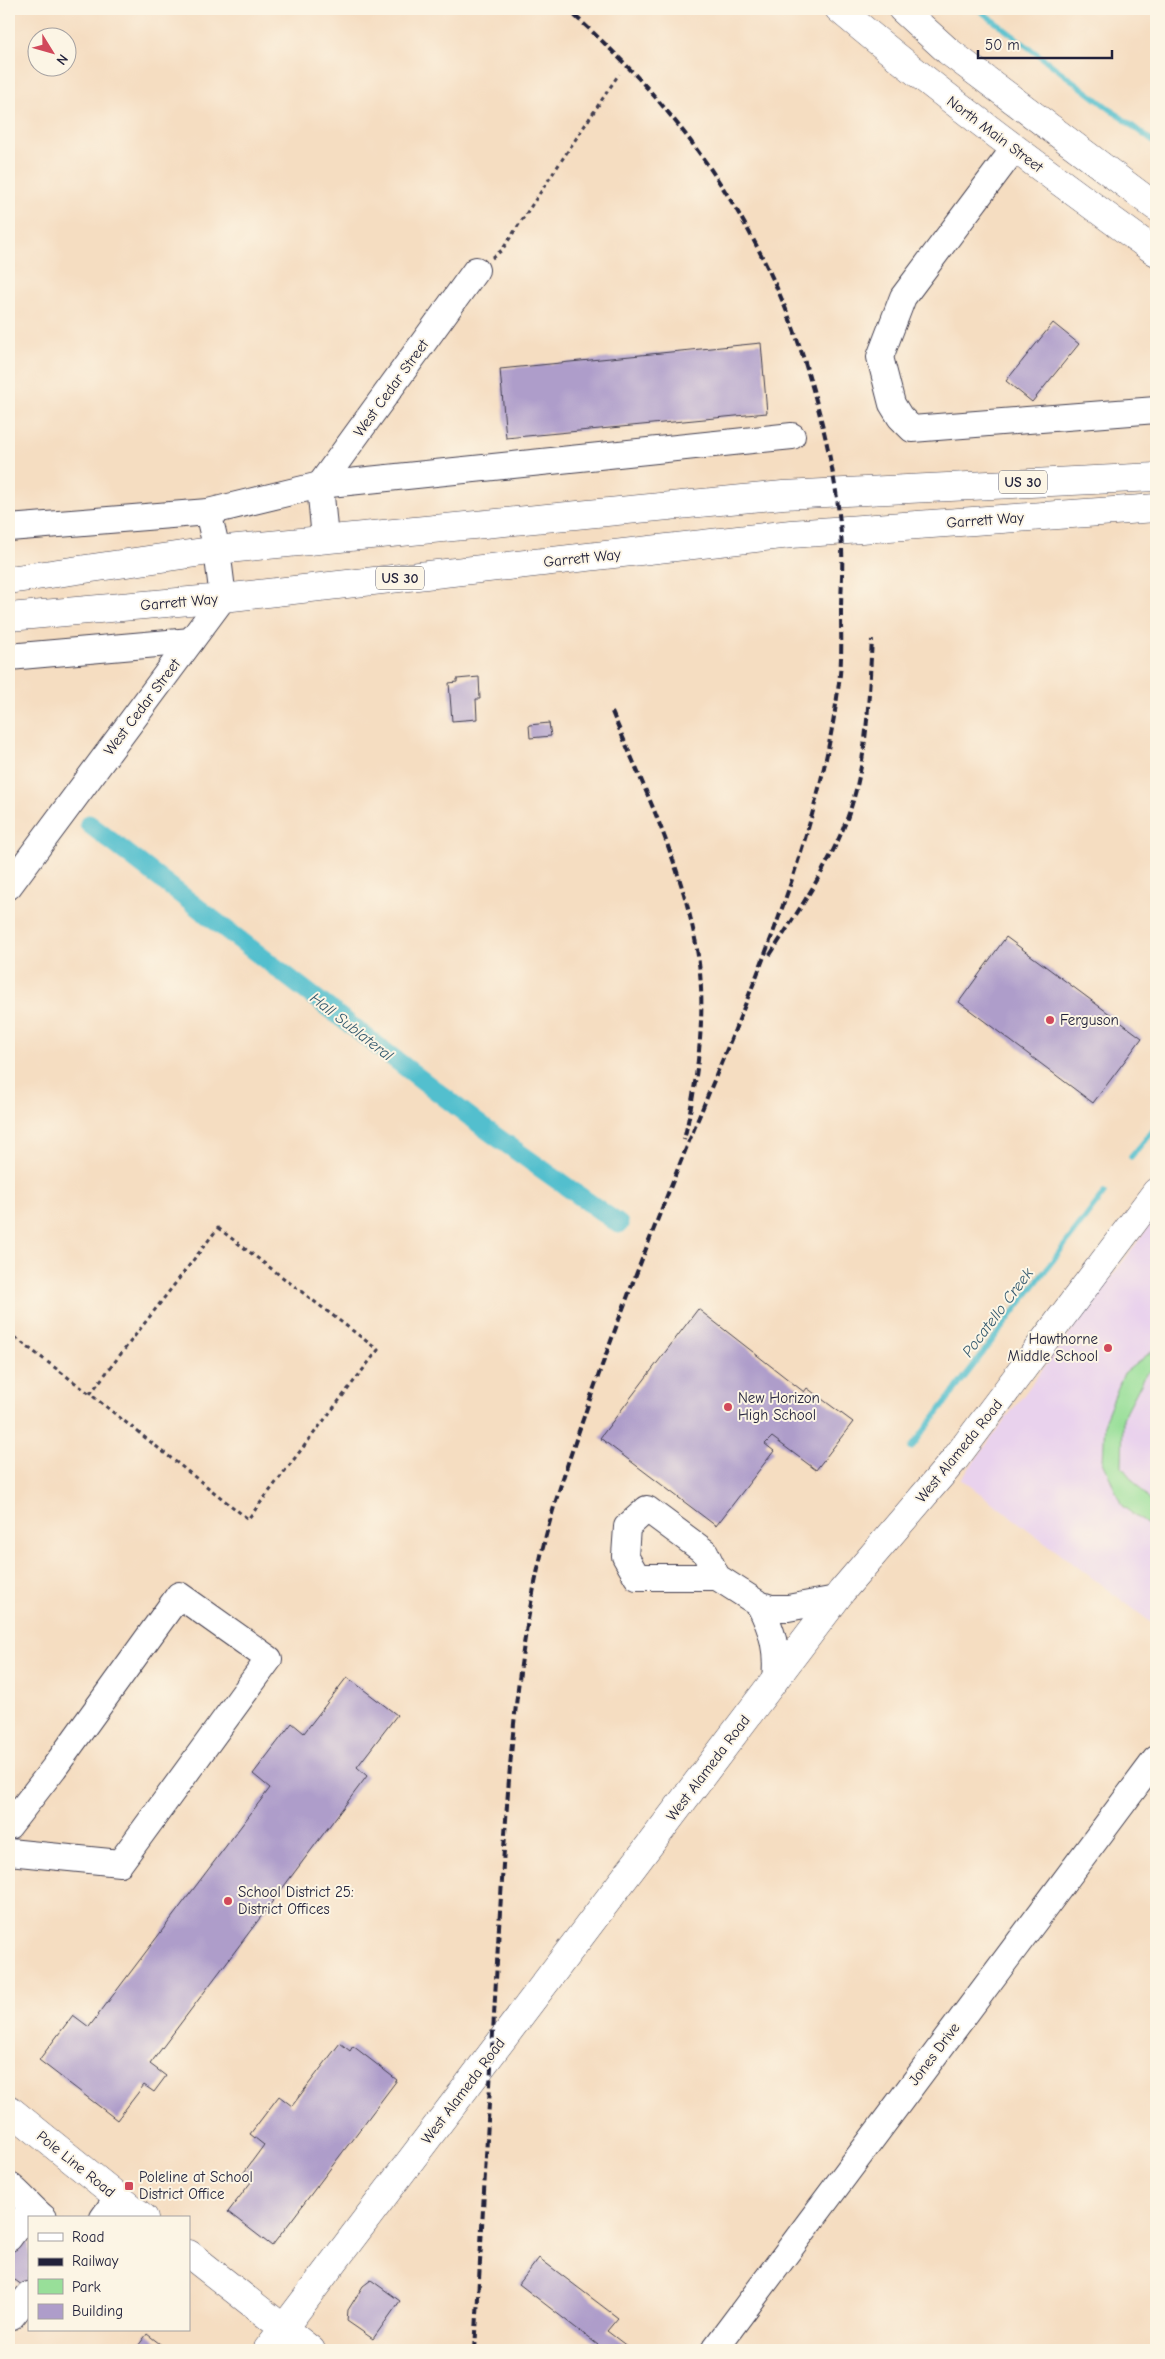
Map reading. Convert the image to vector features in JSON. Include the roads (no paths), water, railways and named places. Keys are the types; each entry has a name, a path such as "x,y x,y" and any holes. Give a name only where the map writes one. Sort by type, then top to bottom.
{"main road":[{"name":"North Main Street","path":"839,9 926,81 1014,149 1156,252"},
{"path":"902,9 948,51 1156,207"},
{"path":"926,81 948,51"},
{"name":"US 30","path":"9,580 217,550 784,495 1156,477"},
{"name":"Garrett Way","path":"9,617 223,598 791,534 1156,508"},
{"name":"West Alameda Road","path":"275,2340 836,1599 956,1459 1156,1192"},
{"name":"Pole Line Road","path":"9,2110 111,2208 137,2216"},
{"path":"190,2255 275,2340 311,2350"}],"street":[{"path":"1014,149 903,297 880,357 892,404 900,417 912,429 1156,410"},
{"name":"West Cedar Street","path":"320,485 476,270"},
{"path":"9,528 208,512 320,485 792,436"},
{"path":"320,485 325,539"},
{"path":"208,512 217,550 223,598"},
{"name":"West Cedar Street","path":"9,886 223,598"},
{"path":"9,657 191,641"},
{"path":"717,1577 759,1604 771,1608 788,1608 836,1599"},
{"path":"9,1826 54,1768 179,1594 269,1659 120,1863 9,1852"},
{"path":"759,1604 777,1652 775,1680"},
{"name":"Jones Drive","path":"714,2350 1156,1759"},
{"path":"9,2185 20,2193 38,2213"},
{"path":"9,2238 28,2222"},
{"path":"9,2314 12,2316 28,2296"}],"waterway":[{"name":"Pocatello Creek","path":"978,9 1156,144"},
{"name":"Hall Sublateral","path":"89,824 487,1130 619,1224"},
{"name":"Pocatello Creek","path":"1131,1157 1156,1127"},
{"name":"Pocatello Creek","path":"911,1448 1104,1193"}],"railway":[{"path":"475,2350 508,1792 522,1657 538,1569 561,1485 604,1359 652,1233 759,971 794,874 809,825 833,725 841,658 842,557 838,503 819,411 788,314 766,265 712,171 680,127 645,85 567,9"},
{"path":"770,955 827,862 851,807 862,760 868,712 872,640"},
{"path":"612,712 649,797 671,855 681,884 696,944 701,992 700,1042 684,1140"}],"place":[{"name":"Ferguson","path":"1050,1020"},
{"name":"Hawthorne Middle School","path":"1108,1348"},
{"name":"New Horizon High School","path":"728,1407"},
{"name":"School District 25: District Offices","path":"228,1901"},
{"name":"Poleline at School District Office","path":"129,2186"}]}
